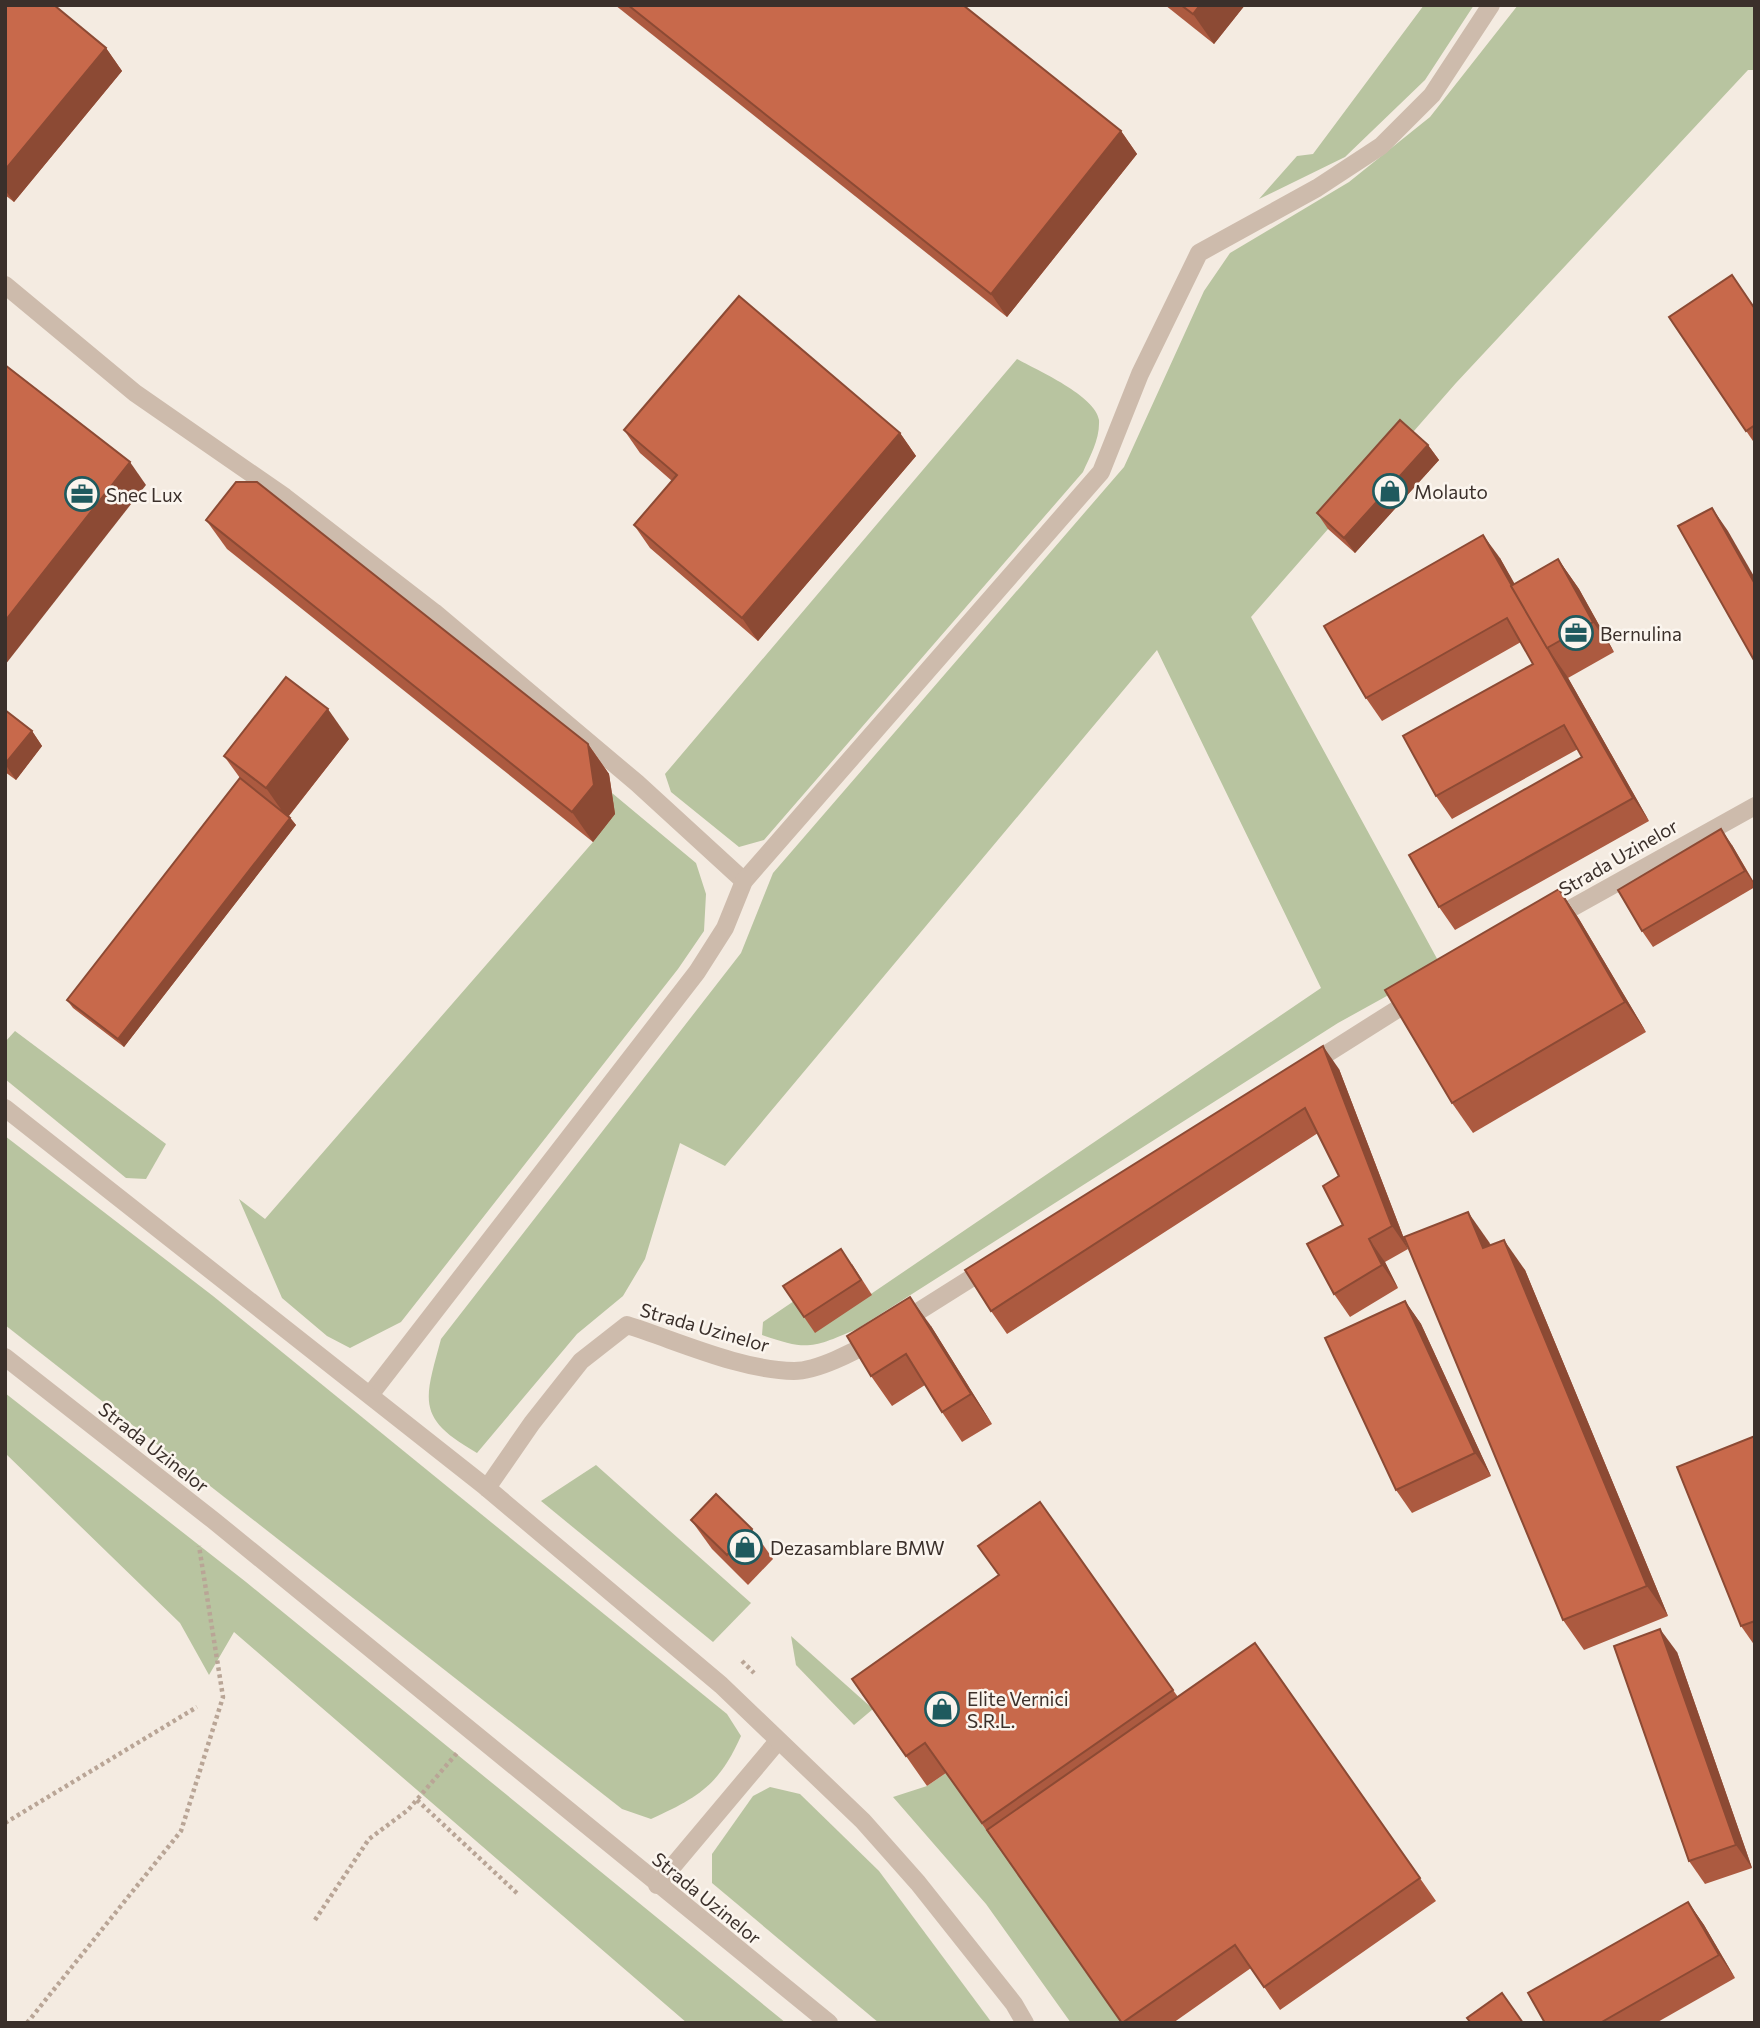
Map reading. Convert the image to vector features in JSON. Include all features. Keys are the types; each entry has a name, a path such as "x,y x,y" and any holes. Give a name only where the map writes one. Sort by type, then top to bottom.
{"street":[{"path":"370,1395 696,972 725,928 744,881 1101,472 1140,374 1199,253 1317,188 1381,146 1432,95 1491,5"},
{"path":"5,285 135,393 285,497 434,612 648,792 744,881"},
{"name":"Strada Uzinelor","path":"1534,929 1755,806"},
{"path":"1297,1072 1427,990"},
{"path":"5,1108 487,1488 721,1685 863,1821 918,1883 1014,2004 1025,2023"},
{"name":"Strada Uzinelor","path":"487,1488 532,1423 582,1361 627,1325 754,1365 796,1371 850,1354 1003,1258"},
{"name":"Strada Uzinelor","path":"5,1357 192,1503 829,2023"},
{"path":"657,1885 778,1741"}],"path":[{"path":"27,2023 181,1831 185,1819 223,1697 192,1503"},
{"path":"5,1823 197,1707"},
{"path":"315,1920 369,1839 408,1810 473,1734"},
{"path":"417,1800 519,1895"}],"green space":[{"path":"1424,5 1474,5 1425,80 1345,157 1259,199 1297,156 1313,154"},
{"path":"1518,5 1755,5 1755,70 1748,70 1456,383 1251,617 1441,966 1338,1023 857,1329 810,1345 790,1343 762,1335 763,1322 794,1301 815,1332 1321,988 1157,650 725,1166 680,1143 645,1259 623,1296 577,1334 477,1453 457,1441 434,1418 430,1406 431,1378 441,1339 741,953 773,873 1124,467 1204,291 1230,253 1349,182 1430,117"},
{"path":"1017,359 1077,393 1095,411 1099,420 1098,434 1083,472 764,840 739,847 671,792 665,774"},
{"path":"612,793 696,863 706,894 704,931 678,969 401,1322 350,1348 327,1336 282,1298 239,1199 265,1219 593,842"},
{"path":"15,1031 166,1144 146,1179 126,1178 5,1079 5,1042"},
{"path":"5,1136 213,1296 727,1714 741,1736 716,1778 695,1796 651,1819 622,1809 5,1325"},
{"path":"5,1393 246,1582 786,2023 687,2023 234,1632 209,1675 180,1623 5,1453"},
{"path":"596,1465 751,1603 713,1642 541,1501"},
{"path":"791,1636 873,1709 854,1725 796,1665"},
{"path":"946,1773 1122,2023 1071,2023 986,1904 893,1797 927,1786"},
{"path":"770,1787 800,1794 879,1871 992,2023 879,2023 712,1883 712,1854 753,1796"}],"building":[{"path":"5,5 54,5 106,48 5,170"},
{"path":"628,5 963,5 1121,131 991,294"},
{"path":"1181,5 1200,5 1193,14"},
{"path":"1732,275 1755,309 1755,425 1746,431 1669,317"},
{"path":"739,296 900,433 742,618 634,525 677,475 624,430"},
{"path":"5,365 130,462 5,621"},
{"path":"1400,420 1428,445 1344,538 1317,513"},
{"path":"236,482 257,482 588,744 594,785 572,812 206,520"},
{"path":"1712,508 1755,584 1755,662 1678,526"},
{"path":"1483,535 1633,798 1439,907 1409,855 1582,757 1564,725 1436,796 1403,736 1533,664 1507,618 1366,698 1324,626"},
{"path":"1558,559 1593,622 1547,648 1511,586"},
{"path":"286,677 328,709 266,788 224,756"},
{"path":"5,710 32,731 5,764"},
{"path":"240,778 290,818 118,1039 67,1000"},
{"path":"1721,829 1745,871 1642,931 1618,890"},
{"path":"1559,889 1625,1002 1452,1103 1385,990"},
{"path":"1323,1046 1392,1226 1369,1239 1382,1265 1334,1294 1307,1244 1343,1225 1323,1186 1339,1176 1305,1108 991,1311 965,1270"},
{"path":"1468,1212 1483,1248 1504,1240 1647,1586 1563,1620 1404,1237"},
{"path":"841,1249 861,1280 804,1317 783,1286"},
{"path":"910,1297 971,1394 942,1412 906,1354 871,1376 847,1336"},
{"path":"1405,1301 1475,1453 1396,1490 1325,1338"},
{"path":"1755,1436 1755,1621 1741,1626 1677,1467"},
{"path":"716,1494 752,1529 727,1555 691,1520"},
{"path":"1040,1502 1173,1690 982,1823 925,1743 906,1756 852,1679 999,1575 978,1546"},
{"path":"1660,1629 1736,1845 1689,1861 1614,1646"},
{"path":"1255,1643 1420,1878 1264,1987 1235,1945 1122,2023 987,1830"},
{"path":"1688,1902 1719,1955 1600,2023 1545,2023 1528,1993"},
{"path":"1502,1993 1523,2023 1471,2023 1467,2018"}],"place":[{"name":"Molauto","path":"1390,491"},
{"name":"Snec Lux","path":"82,494"},
{"name":"Bernulina","path":"1576,633"},
{"name":"Dezasamblare BMW","path":"745,1547"},
{"name":"Elite Vernici S.R.L.","path":"942,1709"}]}
